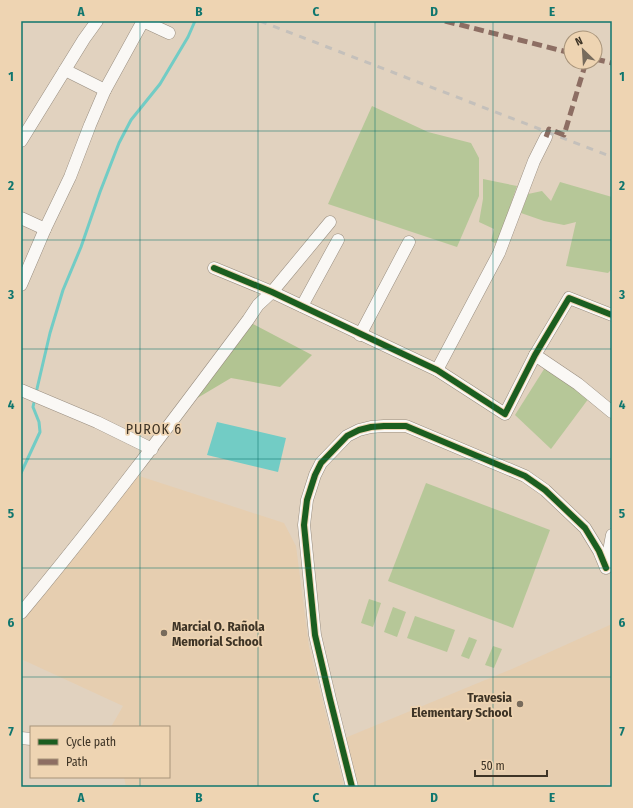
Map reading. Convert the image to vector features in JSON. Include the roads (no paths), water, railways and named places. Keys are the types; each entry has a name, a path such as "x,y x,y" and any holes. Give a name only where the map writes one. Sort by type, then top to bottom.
{"street":[{"path":"21,141 84,39 97,21"},
{"path":"21,285 70,177 90,125 106,90 143,22 169,33"},
{"path":"65,70 106,90"},
{"path":"437,370 499,253 534,161 546,137"},
{"path":"21,218 46,229"},
{"path":"21,613 64,562 152,449 248,320 258,304 272,292 330,222"},
{"path":"302,306 338,240"},
{"path":"360,335 409,242"},
{"path":"214,268 272,292 360,335 437,370 505,414 535,355 570,298 612,315"},
{"path":"535,355 578,384 612,412"},
{"path":"21,390 97,422 152,449"},
{"path":"352,787 315,635 304,525 307,500 315,475 321,463 337,445 347,436 359,430 371,427 406,426 525,476 545,490 585,528 599,551 606,568 612,535"}],"water":[{"path":"217,422 286,438 278,472 207,455"}],"waterway":[{"path":"36,393 50,333 63,290 81,247 119,143 131,120 160,84 188,37 195,21"},
{"path":"21,473 40,432 39,422 33,407 35,398"}],"railway":[{"path":"260,21 612,157"}],"place":[{"name":"Marcial O. Rañola Memorial School","path":"164,633"},
{"name":"Travesia Elementary School","path":"520,704"}],"district":[{"name":"PUROK 6","path":"154,429"}]}
